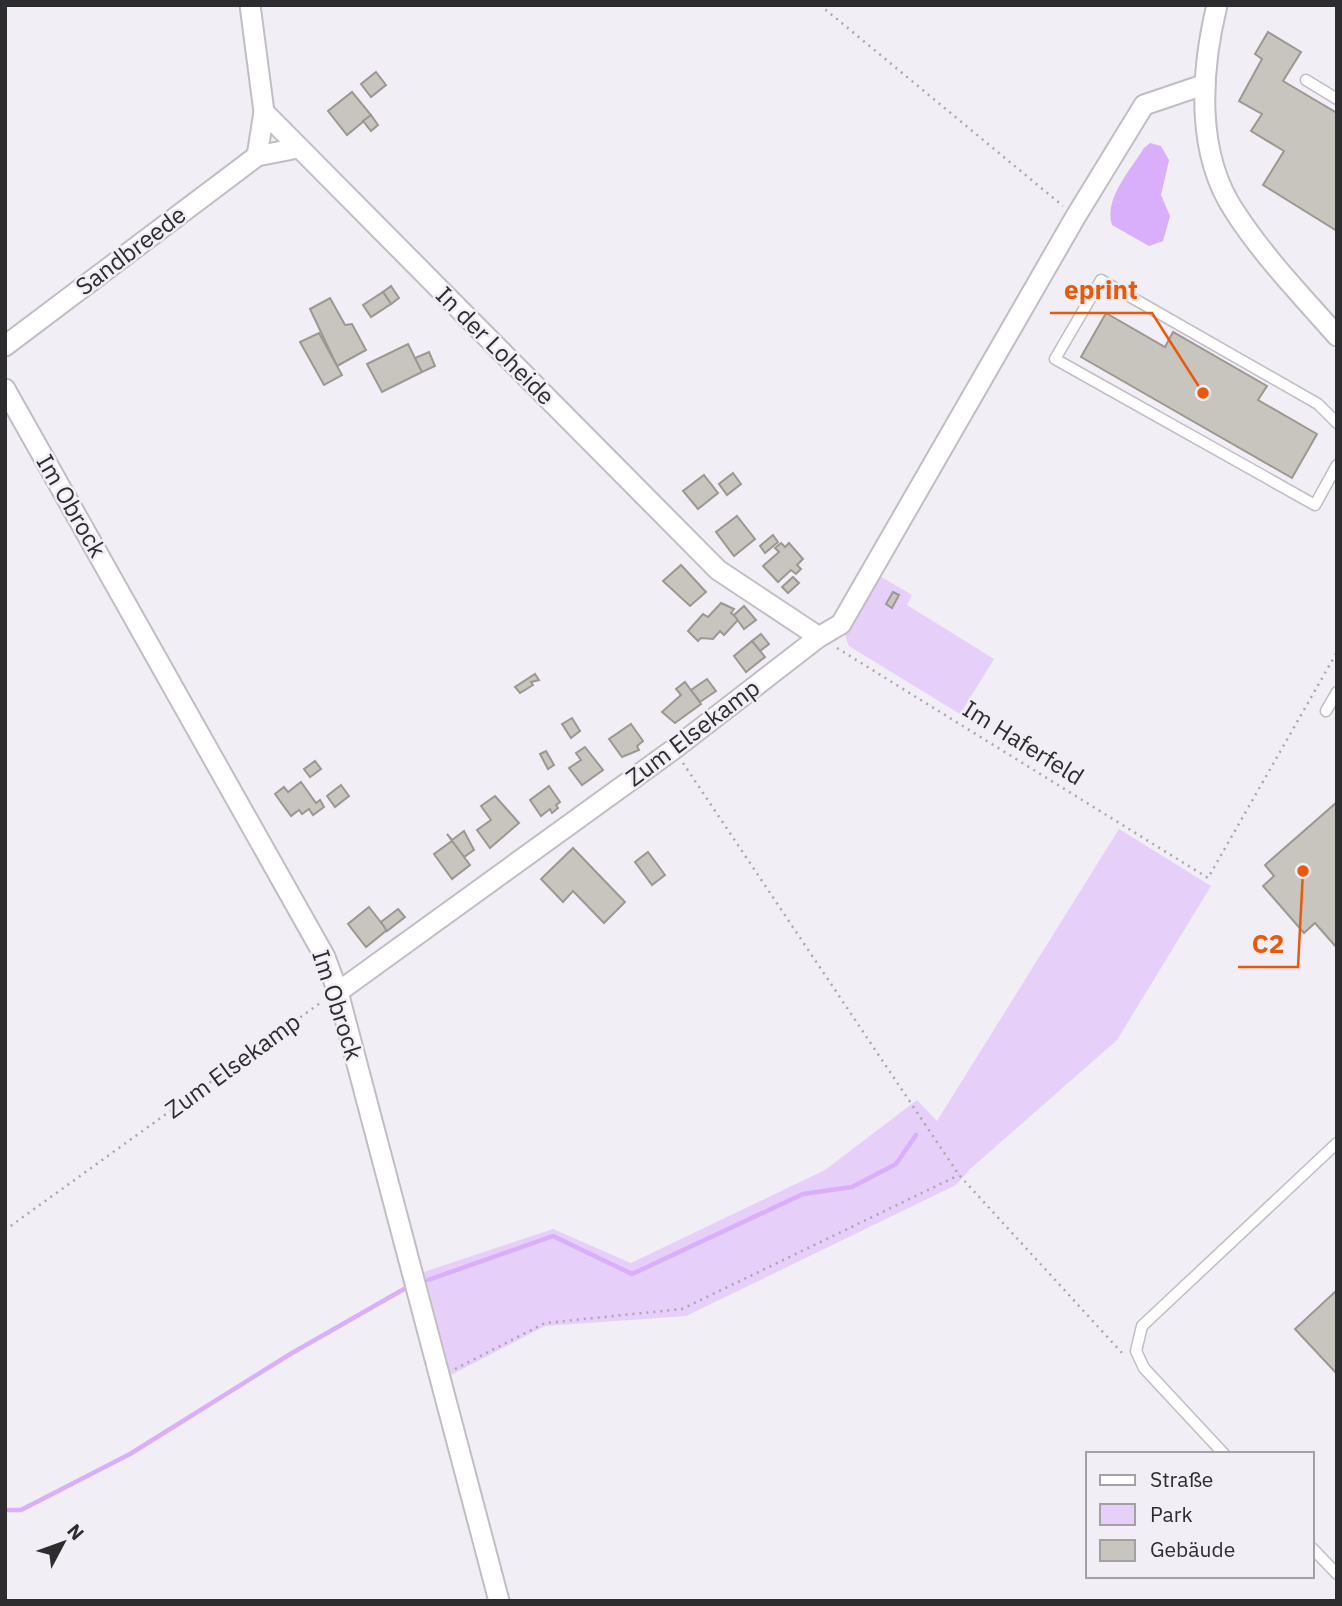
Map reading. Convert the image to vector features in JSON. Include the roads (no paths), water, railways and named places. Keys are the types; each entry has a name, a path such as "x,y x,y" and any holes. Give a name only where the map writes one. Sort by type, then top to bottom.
{"street":[{"path":"250,5 264,112 257,156"},
{"path":"1217,5 1203,85 1209,141 1218,176 1233,211 1337,336"},
{"name":"Zum Elsekamp","path":"338,992 674,749 819,637 841,624 1076,216 1144,105 1203,85"},
{"name":"In der Loheide","path":"264,112 718,570 819,637"},
{"name":"Sandbreede","path":"5,346 257,156 298,148"},
{"name":"Im Obrock","path":"5,389 325,957 338,992 499,1601"}],"lane":[{"path":"1306,80 1337,99"},
{"path":"1337,423 1318,404 1101,280 1055,359 1315,505 1337,466"},
{"path":"1326,711 1337,692"},
{"path":"1222,1452 1144,1368 1136,1351 1142,1326 1337,1143"},
{"path":"1314,1550 1337,1574"}],"waterway":[{"path":"428,1280 553,1236 632,1274 803,1194 852,1187 896,1164 916,1135"},
{"path":"5,1510 21,1510 130,1454 292,1353 404,1289"}],"place":[{"name":"eprint","path":"1203,393"},
{"name":"C2","path":"1303,871"}]}
